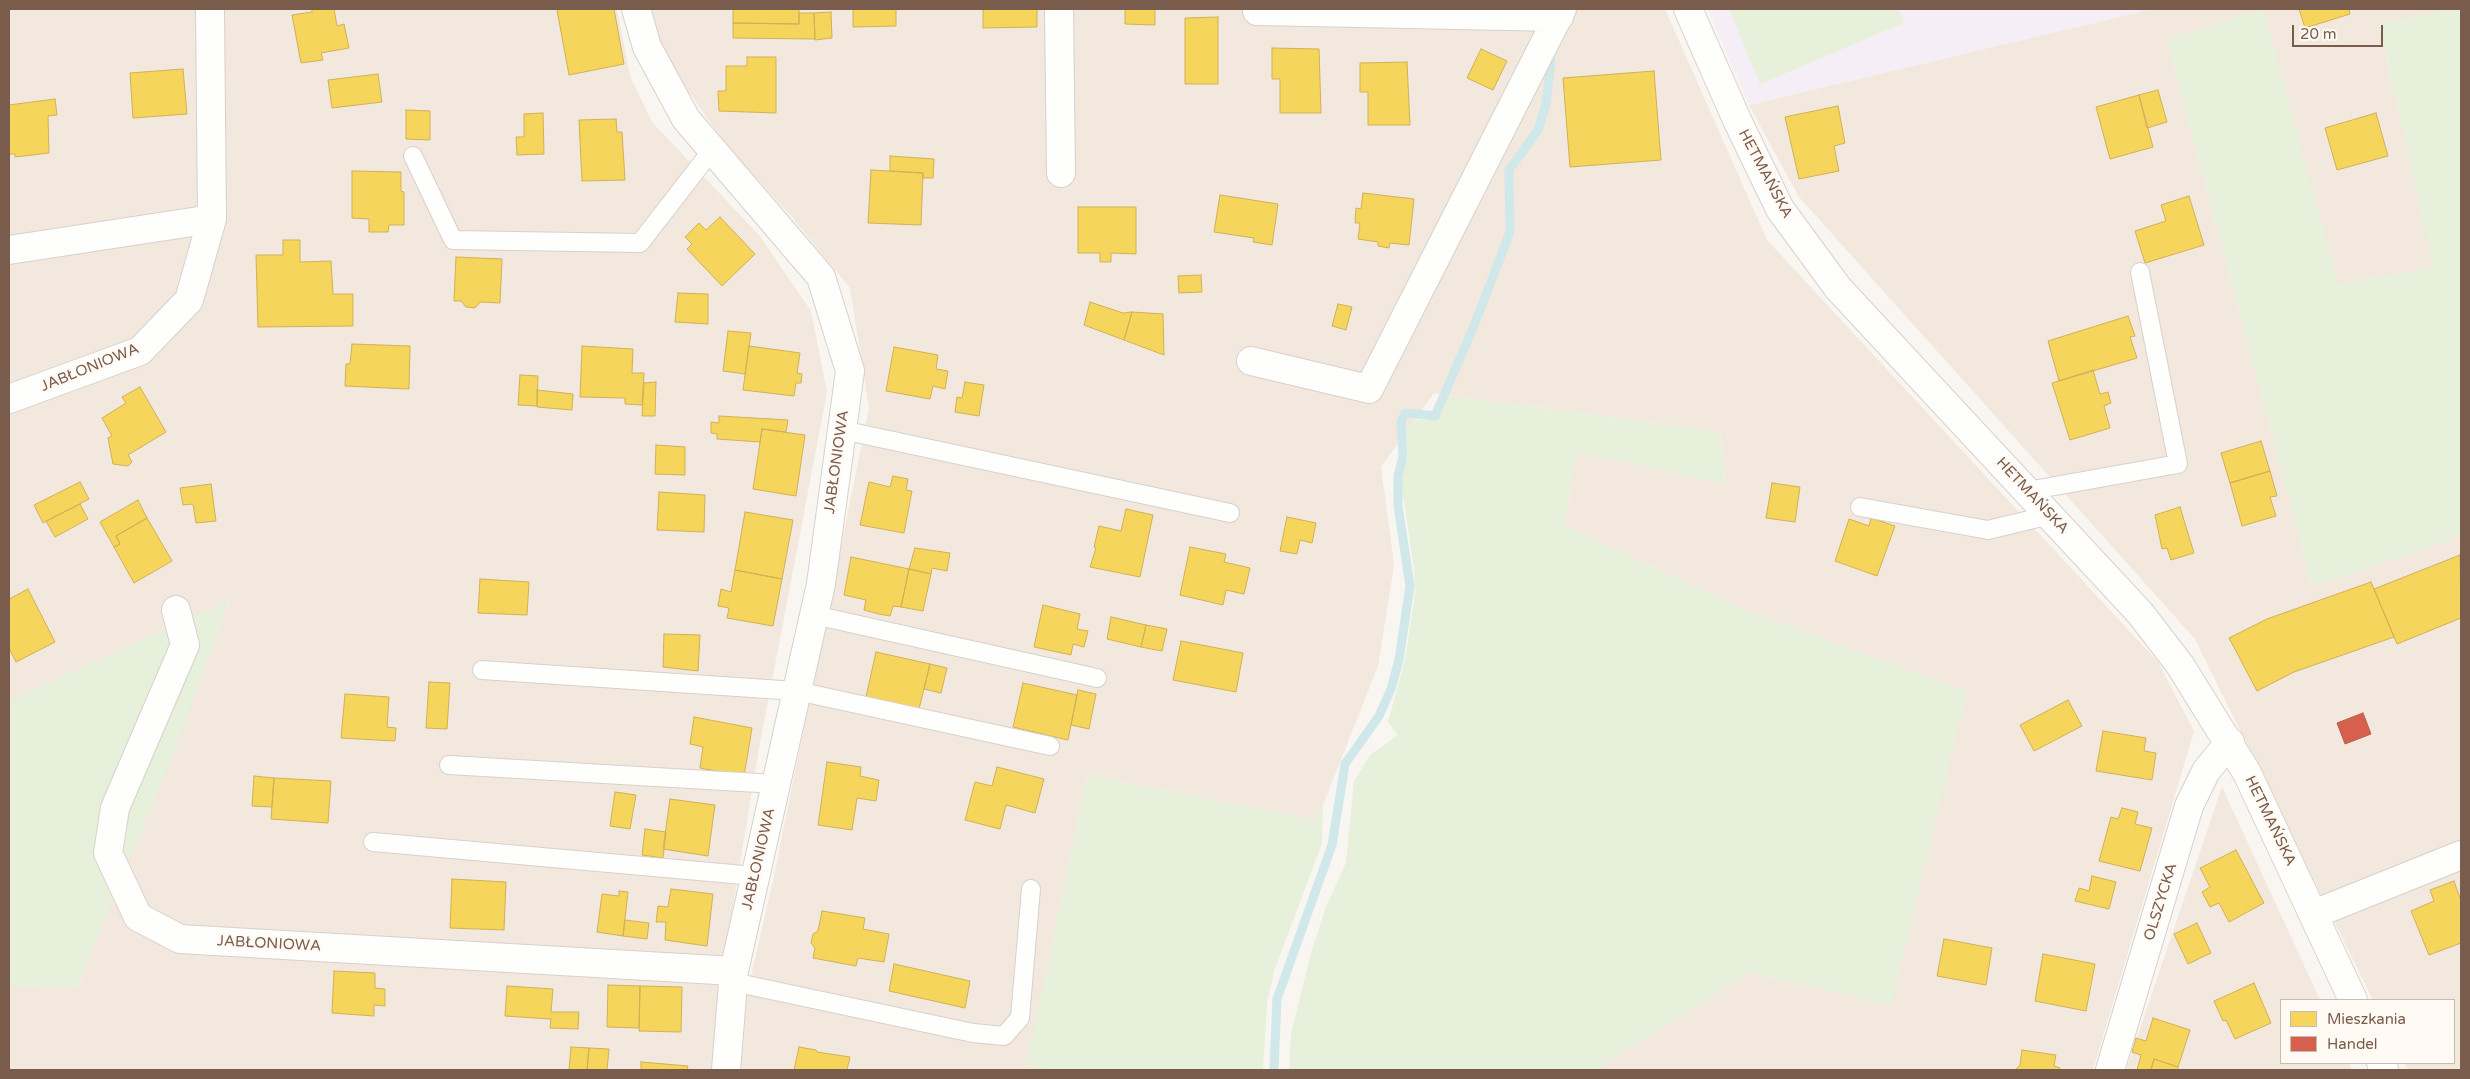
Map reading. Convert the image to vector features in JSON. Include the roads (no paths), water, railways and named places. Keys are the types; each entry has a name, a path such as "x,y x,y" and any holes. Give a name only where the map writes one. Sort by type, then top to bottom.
{"street":[{"name":"JABŁONIOWA","path":"9,399 140,351 189,300 212,219 210,9"},
{"name":"JABŁONIOWA","path":"636,9 647,47 682,111 712,150 821,276 850,371 821,584 734,977 726,1070"},
{"path":"1059,9 1062,173"},
{"name":"HETMAŃSKA","path":"1688,9 1737,120 1780,209 1838,288 2140,613 2180,664 2230,742 2256,790 2353,999"},
{"path":"1251,361 1369,390 1560,13 1257,11"},
{"path":"9,250 212,219"},
{"name":"JABŁONIOWA","path":"176,610 185,645 115,808 108,853 138,917 180,939 734,977"},
{"name":"OLSZYCKA","path":"2110,1070 2189,806 2206,771 2230,742"},
{"path":"2314,914 2461,855"}],"lane":[{"path":"413,156 453,240 640,244 712,150"},
{"path":"2027,491 2178,464 2140,272"},
{"path":"842,430 1230,513"},
{"path":"1860,507 1988,530 2050,515"},
{"path":"814,615 1097,678"},
{"path":"482,670 797,691 1050,746"},
{"path":"449,765 776,784"},
{"path":"373,842 755,876"},
{"path":"734,977 973,1033 1004,1036 1020,1018 1031,889"}],"waterway":[{"path":"1274,1070 1277,999 1332,845 1345,764 1379,716 1391,689 1399,660 1410,586 1398,506 1398,476 1403,457 1401,422 1405,413 1435,416 1474,326 1510,232 1509,170 1538,130 1546,104 1551,61"}]}
